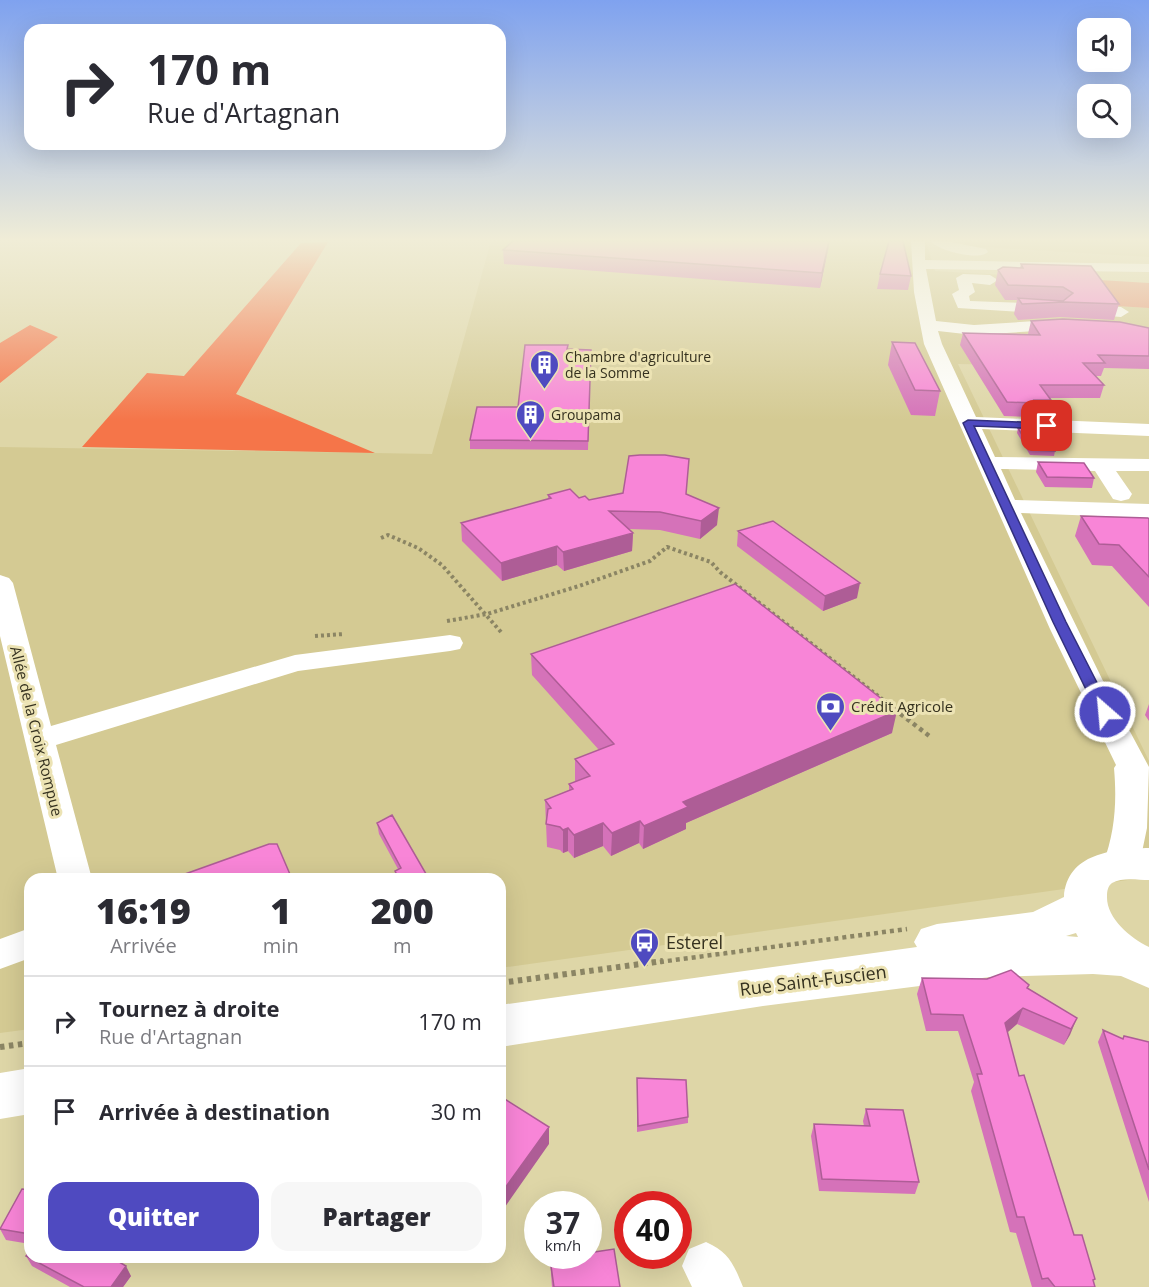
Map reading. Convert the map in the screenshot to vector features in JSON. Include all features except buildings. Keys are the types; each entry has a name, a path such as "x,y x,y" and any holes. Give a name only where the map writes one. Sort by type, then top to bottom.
{"main road":[{"path":"1134,864 1106,867 1095,874 1084,894 1090,920 1099,934 1142,967"},
{"name":"Rue Saint-Fuscien","path":"506,1001 647,980 1033,930 1060,921 1085,906"},
{"name":"Rue Saint-Fuscien","path":"506,1025 750,988 968,961 1084,954 1142,967"},
{"path":"0,1073 24,1070"},
{"path":"0,1096 24,1092"}],"street":[{"path":"924,301 933,344 968,423 1069,642 1149,796"},
{"path":"963,301 964,305 1071,317 1127,329"},
{"path":"928,325 983,330 1041,325 1071,317 1121,312"},
{"path":"968,423 1149,430"},
{"path":"987,463 1149,465"},
{"path":"1101,464 1121,494"},
{"path":"1009,512 1149,512"},
{"path":"1009,512 1149,522"},
{"name":"Allée de la Croix Rompue","path":"0,583 73,873"},
{"path":"39,740 295,663 446,633"},
{"path":"1129,761 1133,801 1129,842 1134,864"},
{"path":"0,954 24,945"}],"path":[{"path":"381,538 388,535 418,548 442,565 487,614 501,633"},
{"path":"446,633 487,614 650,561 667,547 711,562 729,579 933,738"},
{"path":"315,636 350,634"},
{"path":"506,982 913,928"},
{"path":"0,1047 24,1044"}],"shaded area":[{"path":"250,301 292,301 236,394 375,453 82,447 147,373 184,376"},
{"path":"474,301 1110,301 1114,306 1149,308 1149,368 958,364 1149,761 1149,877 506,967 506,873 24,873 24,1030 0,1033 0,447 432,454"},
{"path":"1113,301 1149,301 1149,308 1116,306"},
{"path":"30,325 58,337 0,383 0,343"}],"place":[{"name":"Chambre d'agriculture de la Somme","path":"544,390"},
{"name":"Groupama","path":"530,440"},
{"name":"Crédit Agricole","path":"830,732"},
{"name":"Esterel","path":"645,968"}],"route":[{"path":"1047,426 968,423 1069,642 1105,712"}]}
